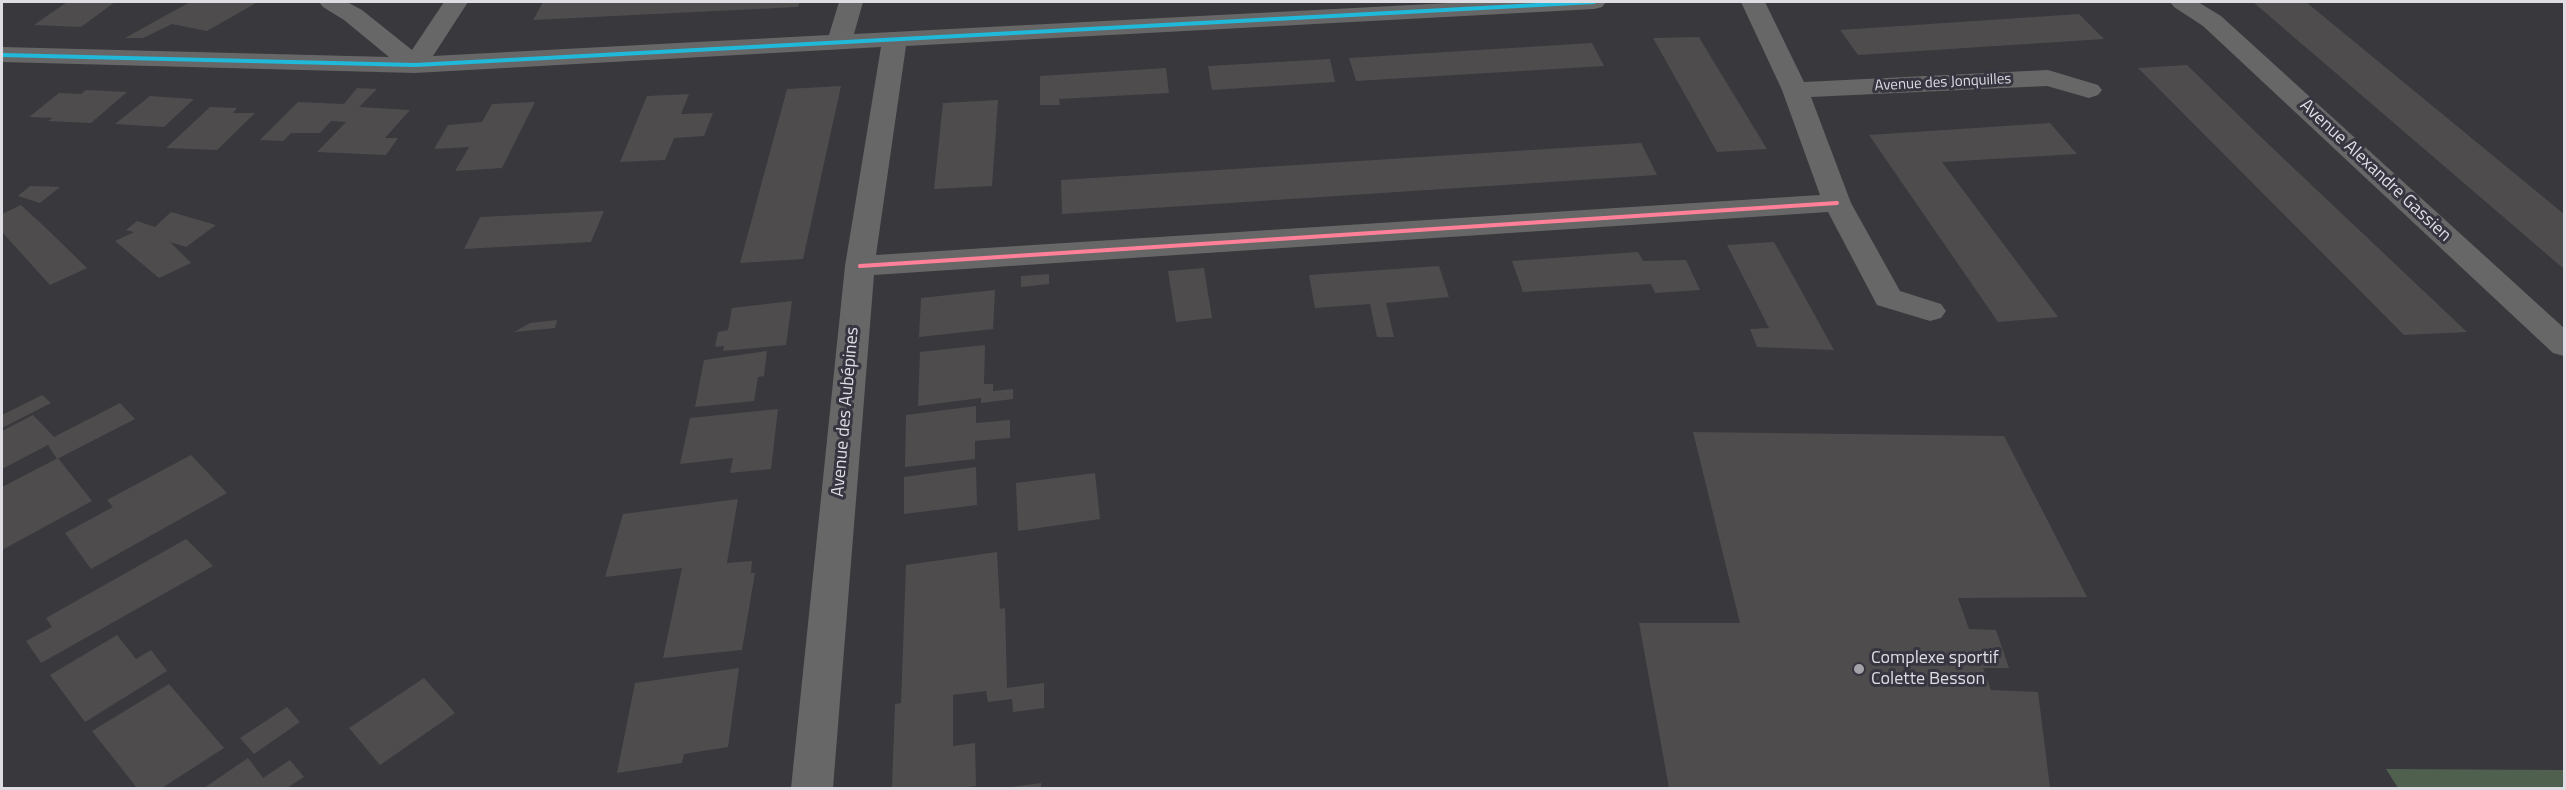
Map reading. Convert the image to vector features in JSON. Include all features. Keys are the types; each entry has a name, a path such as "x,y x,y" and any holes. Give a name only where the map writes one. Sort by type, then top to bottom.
{"street":[{"path":"331,2 353,15 415,65"},
{"path":"415,65 456,2"},
{"path":"840,41 851,2"},
{"path":"2,55 415,65 895,38 1199,12 1594,2"},
{"path":"1753,2 1795,90 1837,203 1888,298 1930,311"},
{"name":"Avenue Alexandre Gassien","path":"2182,2 2212,21 2565,345"},
{"name":"Avenue des Aubépines","path":"812,789 860,266 895,38"},
{"name":"Avenue des Jonquilles","path":"1795,90 2048,78 2089,90"},
{"path":"860,266 1837,203"}],"green space":[{"path":"2386,769 2564,770 2564,788 2398,788"}],"building":[{"path":"67,2 115,2 81,27 34,25"},
{"path":"190,2 256,3 207,31 172,24 143,38 125,38"},
{"path":"543,2 800,2 798,7 533,20"},
{"path":"2253,2 2306,2 2564,214 2564,269"},
{"path":"2079,14 2104,39 1858,55 1840,30"},
{"path":"1699,37 1767,149 1717,152 1653,38"},
{"path":"1592,43 1604,66 1356,81 1349,58"},
{"path":"1330,59 1335,82 1212,90 1208,66"},
{"path":"2187,65 2467,332 2404,335 2138,68"},
{"path":"1166,68 1169,93 1059,99 1060,105 1040,105 1040,76"},
{"path":"841,86 803,259 740,263 787,89"},
{"path":"357,88 377,89 359,107 410,110 385,138 398,138 386,155 317,152 346,122 331,121 320,133 291,133 283,141 260,140 298,102 344,104"},
{"path":"86,90 127,92 91,123 48,121 53,118 29,117 59,93 81,94"},
{"path":"689,94 681,114 713,113 704,136 674,138 665,160 620,162 647,96"},
{"path":"150,96 194,99 164,127 115,124"},
{"path":"998,100 992,186 934,189 943,103"},
{"path":"535,102 502,168 455,171 469,147 434,149 448,125 482,122 492,104"},
{"path":"210,107 237,108 233,113 255,113 217,150 166,148"},
{"path":"2050,123 2077,154 1942,162 2058,317 1998,322 1869,135"},
{"path":"1641,143 1657,175 1062,214 1061,180"},
{"path":"30,186 60,187 40,203 18,196"},
{"path":"21,205 87,268 50,285 2,232 2,214"},
{"path":"604,211 591,242 464,249 480,217"},
{"path":"171,212 216,225 186,247 170,242 191,263 159,278 115,241 134,232 126,230 137,221 155,227"},
{"path":"1774,242 1834,350 1757,347 1750,329 1769,328 1727,245"},
{"path":"1638,252 1643,261 1686,260 1700,290 1655,293 1651,284 1523,292 1512,261"},
{"path":"1439,266 1449,297 1386,303 1394,337 1377,337 1370,304 1315,308 1309,275"},
{"path":"1204,268 1212,318 1176,322 1168,271"},
{"path":"1049,274 1049,284 1021,287 1021,276"},
{"path":"995,290 993,329 919,337 921,298"},
{"path":"792,301 786,345 723,351 724,346 715,347 718,332 728,330 732,308"},
{"path":"557,320 555,328 514,332 530,323"},
{"path":"985,345 984,384 993,384 993,391 1013,389 1013,399 981,403 981,398 918,406 920,352"},
{"path":"767,351 764,376 758,377 754,401 695,407 704,360"},
{"path":"42,395 51,403 2,428 2,415"},
{"path":"120,403 135,419 57,459 48,445 2,469 2,431 33,415 54,437"},
{"path":"976,406 976,423 1010,420 1010,438 975,441 975,459 905,467 906,415"},
{"path":"778,409 771,469 730,473 733,458 680,464 690,418"},
{"path":"1693,432 2004,436 2087,597 1958,598 1969,629 1996,630 2009,668 1983,668 1991,690 2038,692 2050,788 1669,788 1639,623 1740,623"},
{"path":"191,455 227,493 91,569 65,533 113,507 107,500"},
{"path":"58,458 92,501 2,550 2,487"},
{"path":"976,467 977,505 904,514 904,477"},
{"path":"1095,473 1100,519 1018,531 1016,483"},
{"path":"738,499 727,563 752,561 751,573 755,573 742,650 663,658 682,568 605,577 623,514"},
{"path":"186,539 213,566 41,663 26,641 52,627 46,618"},
{"path":"997,552 1000,609 1005,608 1007,688 1044,683 1044,708 1013,712 1012,699 988,702 986,691 953,695 953,746 975,743 976,786 892,788 895,704 901,703 906,565"},
{"path":"117,635 136,659 151,650 167,671 85,722 50,675"},
{"path":"739,668 728,747 684,754 682,763 617,773 635,683"},
{"path":"424,678 455,713 380,765 349,728"},
{"path":"169,684 224,748 162,788 137,788 92,731"},
{"path":"287,707 300,722 254,754 240,738"},
{"path":"248,758 263,778 290,760 304,777 287,788 204,788"},
{"path":"1041,783 1041,788 1011,788 1011,787"}],"transit line":[{"path":"2,55 415,65 1594,2"},
{"path":"860,266 1837,203"}],"place":[{"name":"Complexe sportif Colette Besson","path":"1859,669"}]}
